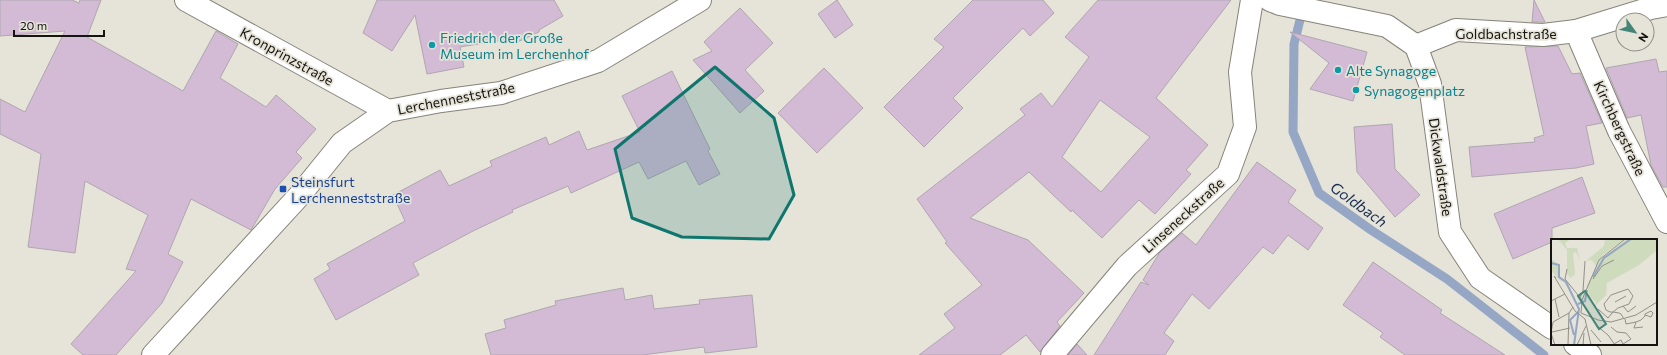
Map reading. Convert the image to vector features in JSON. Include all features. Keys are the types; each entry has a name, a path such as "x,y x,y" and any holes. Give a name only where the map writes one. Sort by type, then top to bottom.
{"street":[{"name":"Kronprinzstraße","path":"186,0 388,111"},
{"name":"Lerchenneststraße","path":"153,355 298,196 342,143 388,111 441,101 501,93 598,61 700,0"},
{"name":"Linseneckstraße","path":"1052,355 1127,266 1228,174 1245,128 1240,72 1252,0"},
{"path":"1275,2 1387,26 1416,46"},
{"name":"Goldbachstraße","path":"1416,46 1456,30 1543,35 1576,31 1651,8 1667,5"},
{"name":"Kirchbergstraße","path":"1576,31 1619,131 1667,222"},
{"name":"Dickwaldstraße","path":"1416,46 1430,84 1450,232 1480,278 1551,327"},
{"path":"1576,345 1590,355"}],"highlighted area":[{"path":"715,67 774,118 794,195 769,239 682,237 632,218 615,149"}],"building":[{"path":"0,0 72,0 79,3 80,0 101,0 87,37 183,91 216,31 238,44 220,78 266,107 276,95 316,129 296,152 302,158 275,189 251,230 191,199 168,254 183,262 162,303 116,355 83,355 71,344 136,271 126,269 148,215 85,181 75,253 28,247 41,154 0,134 0,99 25,112 65,31 0,36"},
{"path":"377,0 554,0 563,16 539,30 539,32 513,44 509,39 460,47 464,67 427,74 415,15 392,51 363,33"},
{"path":"837,0 853,25 835,38 818,14"},
{"path":"973,0 1043,0 1054,13 1030,36 1023,28 953,98 963,108 924,147 884,107 944,47 934,39"},
{"path":"1098,0 1231,0 1156,98 1208,145 1186,170 1191,174 1155,214 1139,200 1102,238 1072,210 1071,212 1029,172 970,218 1028,240 1084,293 1057,322 1060,326 1040,352 1026,335 1000,355 919,355 955,328 944,314 982,285 945,243 947,242 917,199 1025,115 1020,109 1041,93 1052,107 1089,57 1065,37","holes":["1100,100 1150,137 1101,192 1062,157"]},
{"path":"1534,0 1545,22 1532,22"},
{"path":"740,8 773,43 745,70 764,91 740,113 693,60 712,51 704,42"},
{"name":"Alte Synagoge","path":"1290,32 1367,52 1353,101 1310,89 1329,63"},
{"path":"1558,46 1572,74 1580,73 1602,123 1586,126 1594,164 1576,168 1472,177 1469,147 1535,142 1534,138 1544,135 1525,47"},
{"path":"1656,59 1659,72 1667,71 1667,187 1663,187 1651,165 1641,115 1627,118 1606,68"},
{"path":"824,68 863,108 817,153 778,113"},
{"path":"672,71 710,149 708,151 720,174 699,185 686,161 648,179 639,162 571,193 568,186 512,210 513,212 473,231 413,263 419,275 336,320 314,279 330,269 327,264 405,221 393,195 440,170 449,186 492,166 490,161 546,137 549,145 579,131 587,150 640,132 622,96"},
{"path":"1392,124 1395,169 1420,195 1395,217 1357,172 1354,127"},
{"path":"1257,162 1296,190 1288,202 1323,228 1308,250 1288,235 1273,254 1263,247 1209,309 1192,294 1164,333 1174,341 1165,355 1094,355 1141,282 1149,285 1143,280 1160,252 1182,233 1196,245"},
{"path":"1582,177 1595,213 1552,228 1551,242 1513,259 1494,214"},
{"path":"1373,262 1442,310 1440,313 1505,355 1405,355 1380,337 1383,333 1343,305"},
{"path":"623,288 625,300 652,295 654,309 700,304 699,300 752,295 757,347 705,353 704,347 642,355 491,355 485,334 506,328 504,320 556,305 555,301"},
{"path":"1077,344 1087,355 1068,355"}],"waterway":[{"name":"Goldbach","path":"1303,8 1294,44 1293,132 1319,193 1371,230 1447,279 1544,355"}],"place":[{"name":"Friedrich der Große Museum im Lerchenhof","path":"432,45"},
{"name":"Alte Synagoge","path":"1338,70"},
{"name":"Synagogenplatz","path":"1356,90"},
{"name":"Steinsfurt Lerchenneststraße","path":"283,189"}]}
